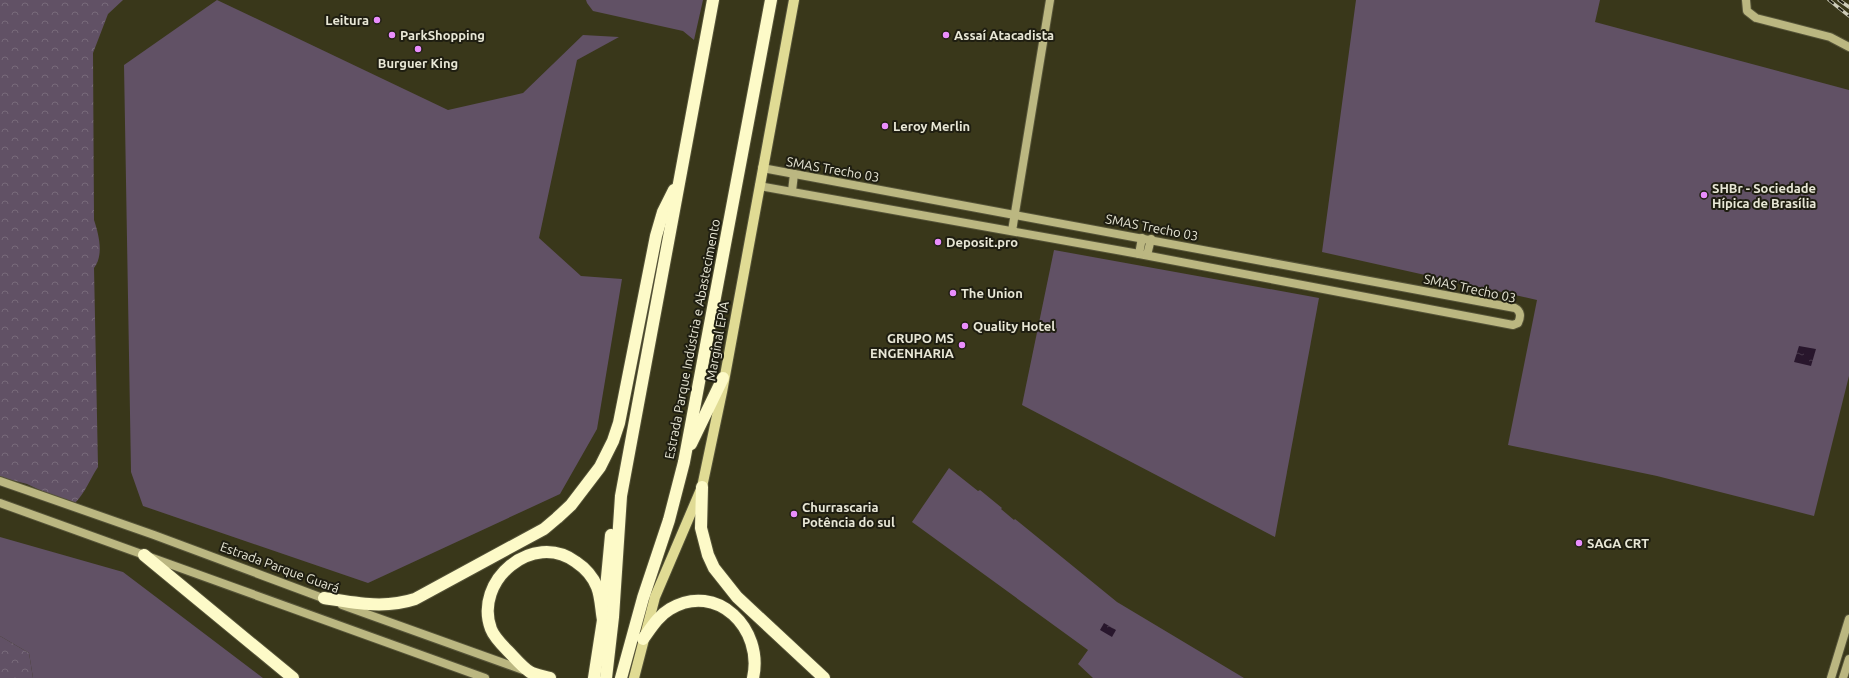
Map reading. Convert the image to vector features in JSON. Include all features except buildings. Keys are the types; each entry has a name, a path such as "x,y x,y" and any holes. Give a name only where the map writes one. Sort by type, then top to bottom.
{"highway":[{"path":"606,678 614,617 621,496 713,0"},
{"name":"Estrada Parque Indústria e Abastecimento","path":"621,678 643,598 669,520 684,462 771,0"},
{"path":"324,598 362,604 385,605 403,603 415,599 544,529 571,505 600,467 613,442 619,423 656,236 663,212 681,175"},
{"path":"684,462 723,378"},
{"path":"702,487 701,528 708,555 714,568 737,597 824,678"},
{"path":"594,678 603,620 612,526 615,510 621,496"},
{"path":"530,672 497,639 491,630 489,620 490,597 496,582 508,566 519,558 537,552 554,552 572,559 581,565 593,579 598,588 603,620"},
{"path":"144,555 293,678"},
{"path":"643,598 644,636"},
{"path":"644,636 658,618 676,606 696,602 717,605 735,616 750,635 755,656 753,678"},
{"name":"Estrada Parque Guará","path":"530,672 550,678"}],"main road":[{"name":"Marginal EPIA","path":"634,678 655,598 702,487 722,392 723,378 794,0"}],"street":[{"path":"1012,231 1050,0"},
{"path":"1746,0 1748,11 1756,18 1830,37 1849,47"},
{"name":"SMAS Trecho 03","path":"759,186 1138,254 1512,325 1518,323 1520,320 1520,314 1515,308 762,168"},
{"path":"792,191 794,174"},
{"path":"1138,254 1142,238"},
{"path":"1148,256 1151,240"},
{"name":"Estrada Parque Guará","path":"0,481 154,535 530,672"},
{"path":"0,504 485,678"},
{"path":"1831,678 1849,619"},
{"path":"1843,678 1849,659"}],"green space":[{"path":"0,0 123,0 108,14 93,53 94,220 100,245 99,257 94,268 98,467 85,490 75,503 56,498 27,484 0,477"},
{"path":"217,0 448,110 523,93 583,35 619,37 577,60 539,238 581,276 622,279 597,429 560,494 368,583 143,506 131,472 124,65"},
{"path":"586,0 703,0 694,40 683,31 593,11"},
{"name":"SHBr - Sociedade Hípica de Brasília","path":"1356,0 1600,0 1595,22 1849,90 1849,376 1814,516 1657,476 1508,445 1537,300 1322,252"},
{"path":"1054,250 1319,298 1275,537 1022,405"},
{"path":"949,468 978,491 980,490 1014,520 1015,519 1117,602 1244,678 1093,678 1078,664 1088,650 912,522"},
{"path":"0,537 123,572 263,678 33,678 29,653 0,636"},
{"path":"0,636 29,653 33,678 0,678"}],"water":[{"path":"1799,346 1816,349 1811,366 1794,362"},
{"path":"1104,623 1116,630 1112,637 1100,630"}],"railway":[{"path":"1829,0 1849,16"},
{"path":"1839,0 1849,7"}],"place":[{"name":"Leitura","path":"377,20"},
{"name":"ParkShopping","path":"392,35"},
{"name":"Assaí Atacadista","path":"946,35"},
{"name":"Burguer King","path":"418,49"},
{"name":"Leroy Merlin","path":"885,126"},
{"name":"SHBr - Sociedade Hípica de Brasília","path":"1704,195"},
{"name":"Deposit.pro","path":"938,242"},
{"name":"The Union","path":"953,293"},
{"name":"Quality Hotel","path":"965,326"},
{"name":"GRUPO MS ENGENHARIA","path":"962,345"},
{"name":"Churrascaria Potência do sul","path":"794,514"},
{"name":"SAGA CRT","path":"1579,543"}]}
